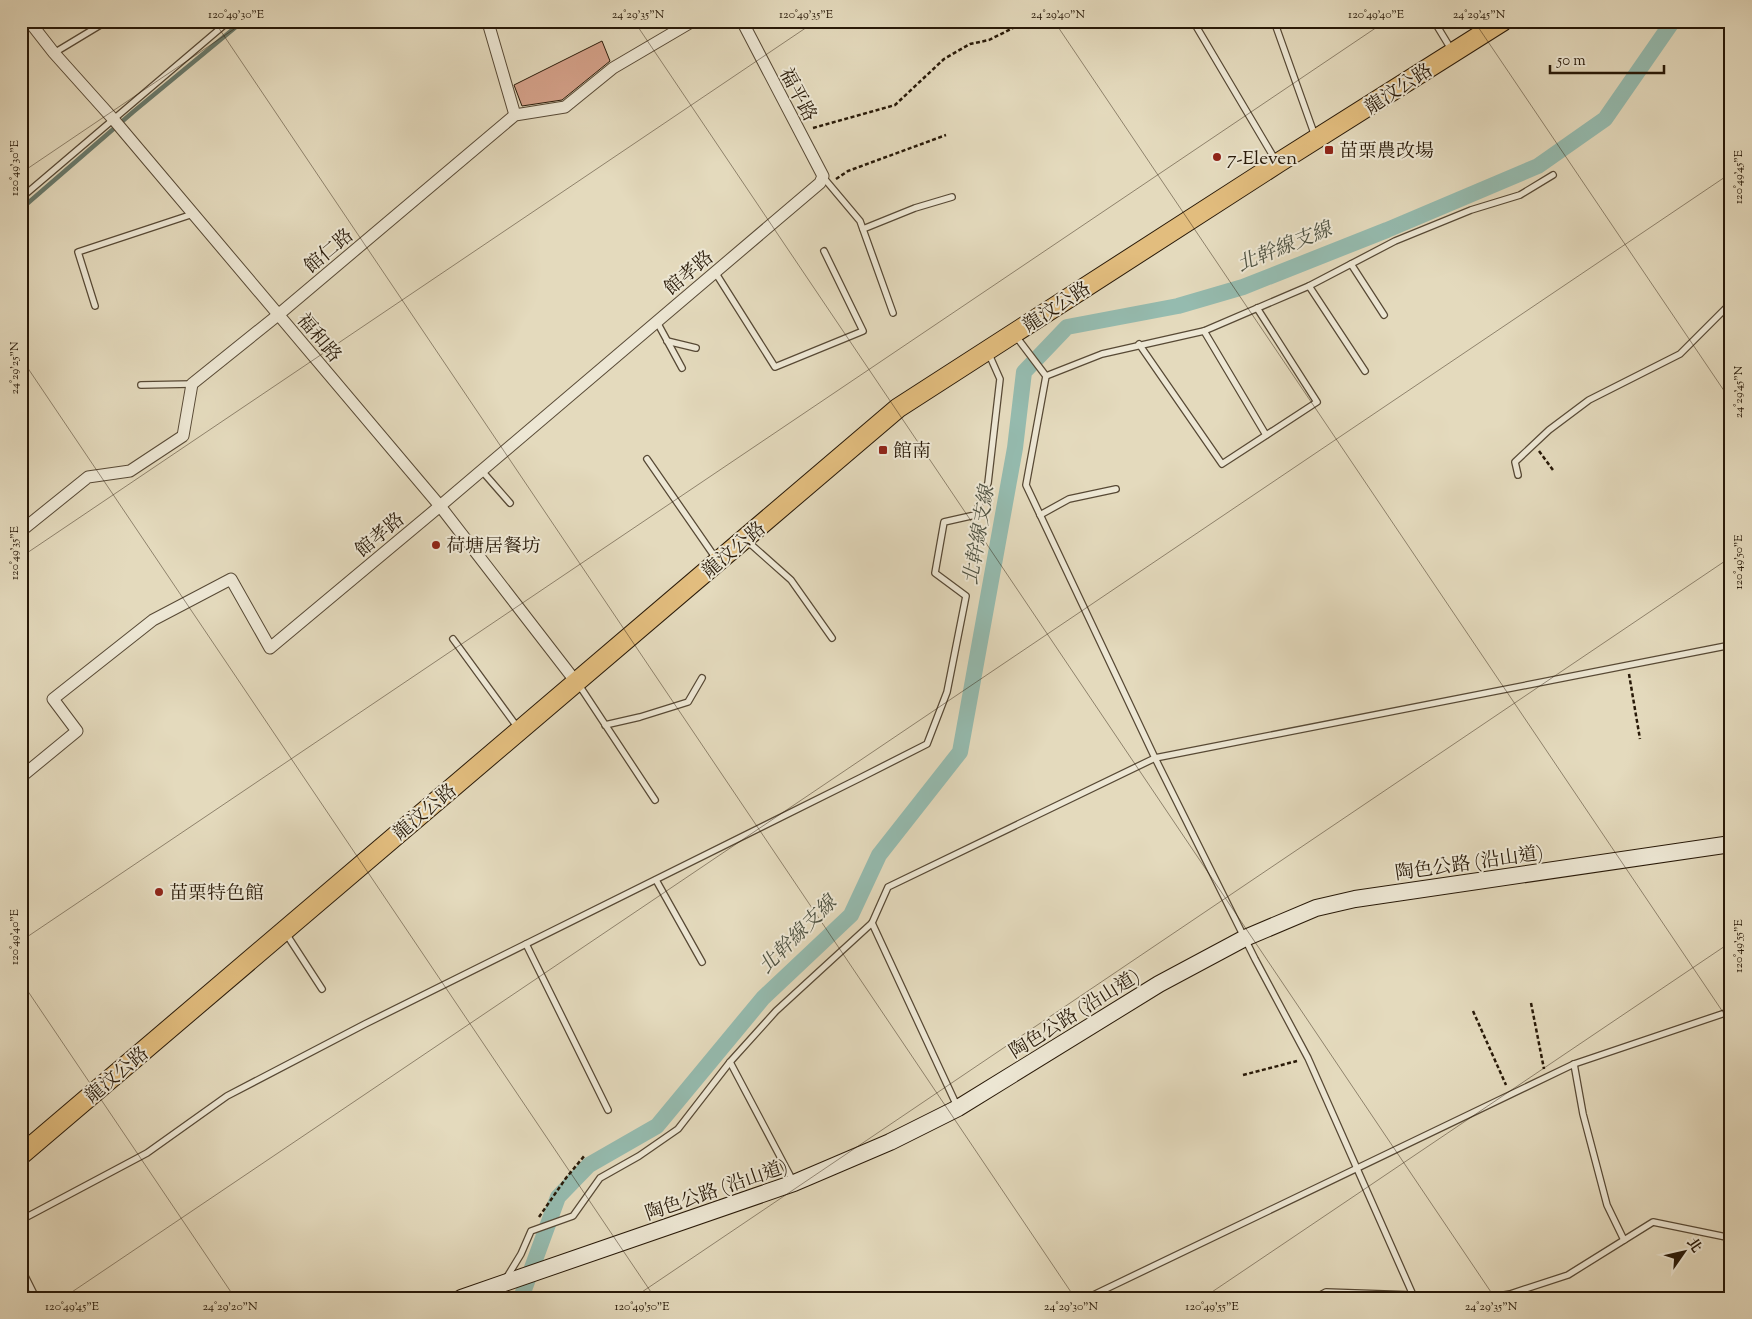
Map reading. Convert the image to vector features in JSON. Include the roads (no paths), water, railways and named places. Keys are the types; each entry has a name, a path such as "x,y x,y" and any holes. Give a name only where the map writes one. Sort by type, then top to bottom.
{"main road":[{"name":"龍汶公路","path":"21,1155 898,408 1278,163 1503,21"},
{"name":"陶色公路 (沿山道)","path":"461,1298 501,1290 550,1268 794,1183 890,1142 958,1108 1159,984 1245,938 1316,908 1356,900 1731,844"}],"street":[{"name":"福和路","path":"28,21 440,506 576,682"},
{"path":"494,21 489,26 515,115 565,107 613,68 693,21"},
{"name":"福平路","path":"742,21 824,181"},
{"name":"館仁路","path":"192,384 278,315 515,115"},
{"name":"館孝路","path":"21,778 77,731 53,700 153,620 231,579 270,648 824,181"},
{"path":"21,531 88,477 130,471 183,436 192,384"}],"lane":[{"path":"54,53 107,21"},
{"path":"21,198 229,21"},
{"path":"1193,21 1278,163"},
{"path":"1274,21 1316,140"},
{"path":"1434,21 1453,53"},
{"path":"1046,376 1102,354 1204,330 1309,286 1395,242 1471,210 1520,195 1553,175"},
{"path":"824,181 860,221 893,313"},
{"path":"864,229 915,208 952,197"},
{"path":"95,306 78,252 193,214"},
{"path":"715,272 775,367 863,331 824,251"},
{"path":"1351,264 1384,315"},
{"path":"1309,286 1365,371"},
{"path":"1518,475 1515,462 1549,430 1589,400 1680,354 1731,303"},
{"path":"1139,344 1222,464 1316,402 1257,308"},
{"path":"657,322 682,368"},
{"path":"1204,330 1266,435"},
{"path":"1014,333 1046,376 1026,485 1155,758 1245,938 1308,1058 1358,1167 1413,1295"},
{"path":"667,341 696,348"},
{"path":"21,1220 147,1153 227,1096 365,1024 927,744 947,692 966,596 935,573 944,522 975,515 988,484 1000,379 987,350"},
{"path":"141,386 192,384"},
{"path":"647,459 718,561"},
{"path":"482,471 510,503"},
{"path":"1040,515 1069,499 1116,489"},
{"path":"745,539 790,580 832,638"},
{"path":"452,639 520,730"},
{"path":"501,1290 532,1230 573,1216 600,1178 639,1156 678,1129 730,1062 776,1011 872,923 888,887 1155,758 1731,644"},
{"path":"605,725 640,717 688,702 702,678"},
{"path":"576,682 655,800"},
{"path":"656,880 702,962"},
{"path":"872,923 958,1108"},
{"path":"284,931 322,989"},
{"path":"526,944 608,1110"},
{"path":"1087,1298 1574,1064 1731,1011"},
{"path":"730,1062 794,1183"},
{"path":"1574,1064 1583,1114 1607,1205 1624,1240"},
{"path":"1486,1298 1510,1294 1568,1275 1653,1222 1731,1238"},
{"path":"21,1268 36,1298"},
{"path":"1316,1298 1326,1292 1413,1295 1434,1298"}],"waterway":[{"path":"21,209 133,112 243,21"},
{"name":"北幹線支線","path":"521,1298 558,1197 589,1165 657,1126 763,998 851,915 879,855 960,752 1015,448 1024,372 1067,327 1178,306 1243,287 1387,230 1538,166 1605,119 1673,21"}],"place":[{"name":"苗栗農改場","path":"1329,150"},
{"name":"7-Eleven","path":"1217,157"},
{"name":"館南","path":"883,450"},
{"name":"荷塘居餐坊","path":"436,545"},
{"name":"苗栗特色館","path":"159,892"}]}
